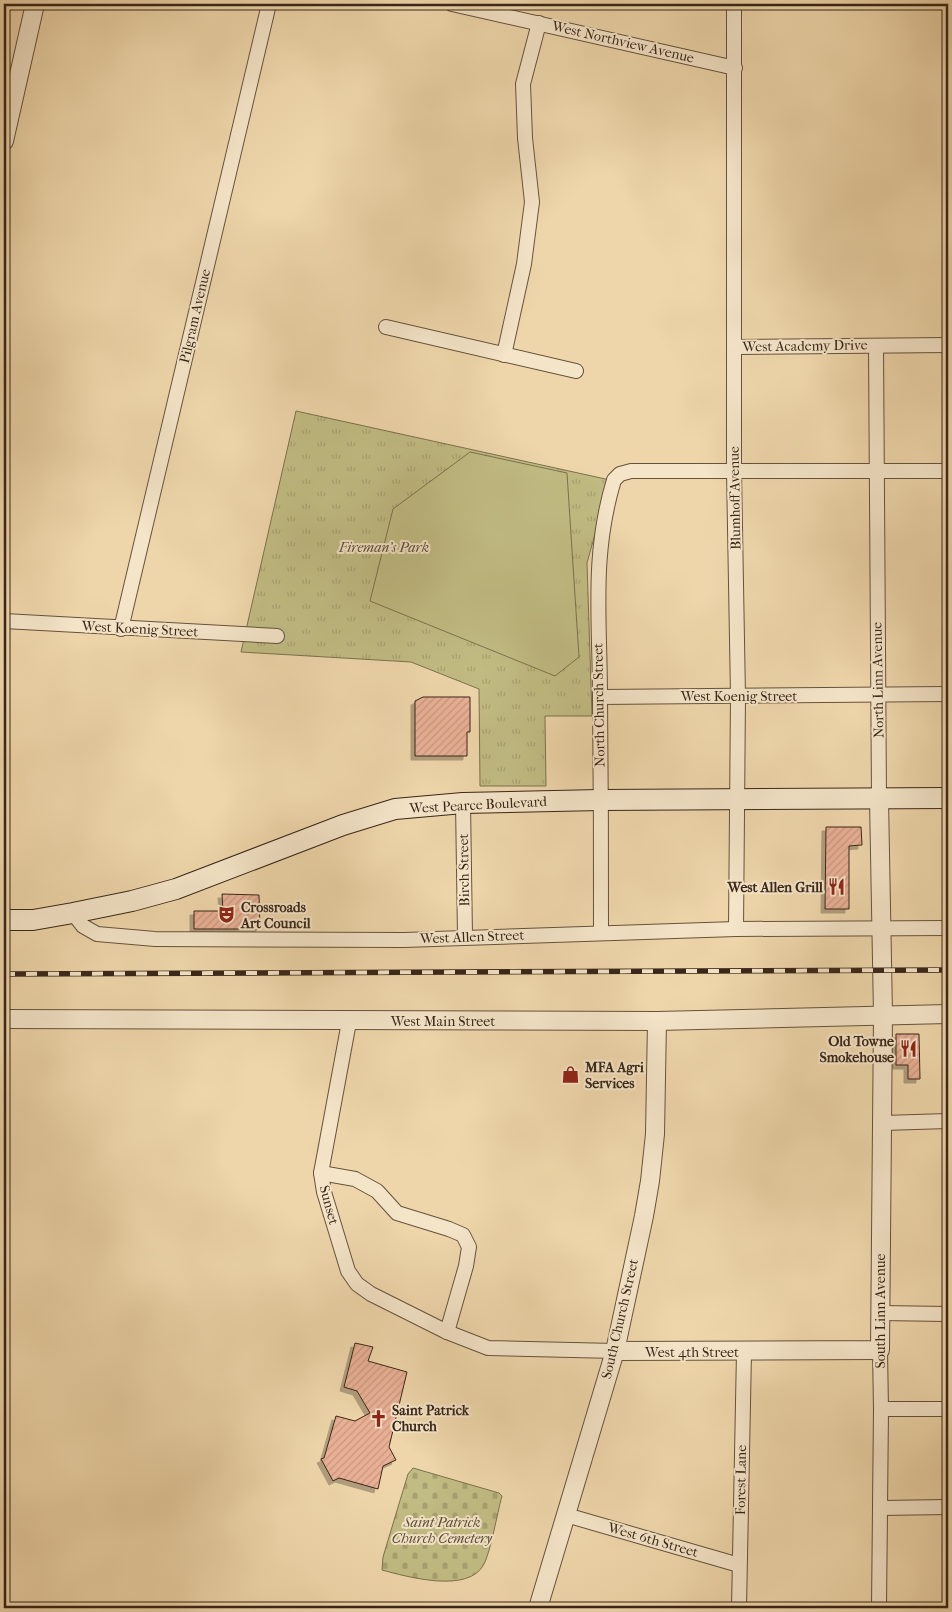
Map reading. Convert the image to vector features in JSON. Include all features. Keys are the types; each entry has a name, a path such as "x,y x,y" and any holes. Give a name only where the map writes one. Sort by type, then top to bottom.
{"main road":[{"name":"West Pearce Boulevard","path":"4,920 33,920 73,913 132,901 176,889 343,825 395,809 464,803 600,800 948,798"}],"street":[{"path":"4,141 35,4"},
{"name":"Pilgram Avenue","path":"121,629 269,4"},
{"name":"West Northview Avenue","path":"452,4 472,6 735,68"},
{"name":"Blumhoff Avenue","path":"734,4 734,471 738,696 736,929"},
{"path":"504,356 524,264 532,202 525,138 523,84 538,23"},
{"path":"386,327 504,356 576,371"},
{"name":"West Academy Drive","path":"735,347 948,345"},
{"name":"North Linn Avenue","path":"876,346 877,695 883,1014"},
{"name":"North Church Street","path":"601,933 598,566 614,480 620,474 631,471 734,471"},
{"path":"734,471 948,471"},
{"name":"West Koenig Street","path":"4,621 121,629 277,636"},
{"name":"West Koenig Street","path":"600,697 948,694"},
{"name":"Birch Street","path":"464,803 465,936"},
{"name":"West Allen Street","path":"73,913 83,926 97,934 155,939 404,940 465,936 736,929 948,928"},
{"name":"West Main Street","path":"4,1019 349,1022 657,1021 883,1014 948,1014"},
{"name":"South Linn Avenue","path":"879,1608 881,1409 879,1313 883,1014"},
{"name":"South Church Street","path":"538,1608 615,1351 650,1181 655,1134 657,1021"},
{"name":"Sunset","path":"349,1022 321,1173 324,1192 343,1256 348,1271 357,1284 371,1294 447,1332"},
{"path":"883,1122 948,1122"},
{"path":"321,1173 355,1179 377,1191 397,1213 463,1235 469,1247 466,1266 447,1332"},
{"path":"879,1313 948,1314"},
{"name":"West 4th Street","path":"447,1332 488,1348 744,1352 880,1350"},
{"name":"Forest Lane","path":"739,1608 744,1352"},
{"path":"881,1409 948,1409"},
{"path":"881,1508 948,1506"},
{"name":"West 6th Street","path":"566,1515 739,1565"}],"green space":[{"name":"Fireman's Park","path":"296,411 610,480 587,563 592,716 545,716 546,786 480,786 479,689 411,662 241,652"},
{"path":"470,452 567,473 579,657 555,676 370,601 393,509"},
{"name":"Saint Patrick Church Cemetery","path":"413,1468 499,1493 502,1496 487,1558 476,1573 465,1579 437,1581 382,1570 383,1557 408,1474"}],"building":[{"path":"423,697 470,697 470,732 467,732 467,756 415,756 415,701"},
{"path":"826,827 861,827 862,845 849,846 849,909 825,909"},
{"name":"Crossroads Art Council","path":"222,894 259,895 260,929 194,929 194,911 223,911"},
{"name":"Old Towne Smokehouse","path":"896,1034 919,1034 920,1079 908,1079 908,1065 896,1065"},
{"name":"Saint Patrick Church","path":"355,1343 373,1347 368,1361 407,1372 389,1447 396,1460 383,1466 378,1489 339,1478 333,1481 321,1459 324,1458 336,1416 355,1421 370,1413 357,1391 344,1387"}],"railway":[{"path":"4,974 948,970"}],"place":[{"name":"West Allen Grill","path":"837,887"},
{"name":"Crossroads Art Council","path":"227,915"},
{"name":"Old Towne Smokehouse","path":"908,1049"},
{"name":"MFA Agri Services","path":"571,1075"},
{"name":"Saint Patrick Church","path":"378,1418"}]}
